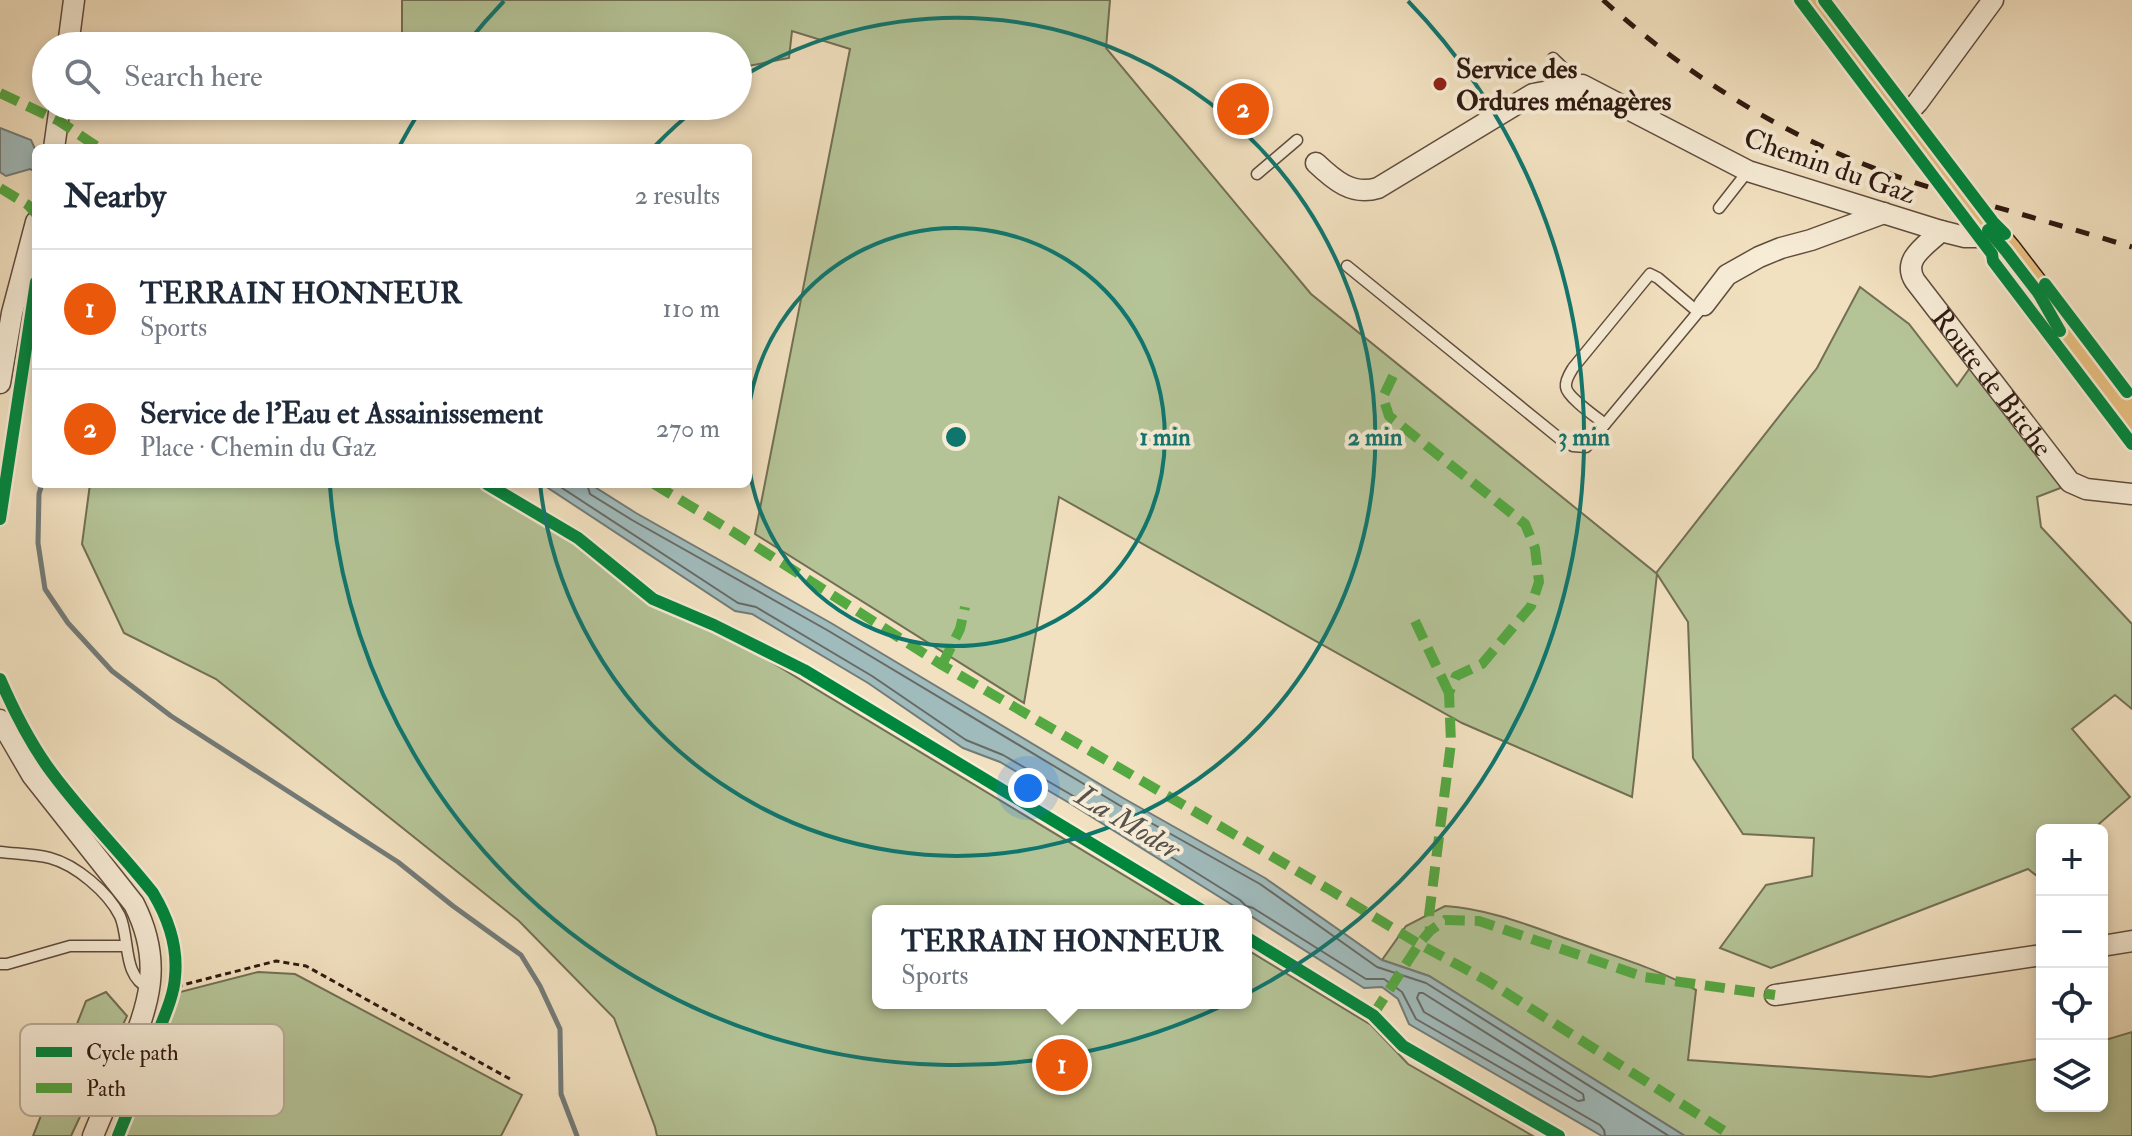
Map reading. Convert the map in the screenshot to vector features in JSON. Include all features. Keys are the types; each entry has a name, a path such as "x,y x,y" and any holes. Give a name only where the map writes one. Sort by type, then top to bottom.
{"main road":[{"path":"1812,0 2039,294 2057,327 2083,361 2132,416"}],"street":[{"path":"70,32 74,0"},
{"path":"1902,119 1993,0"},
{"path":"1316,163 1341,184 1368,191 1378,188 1533,94 1582,85"},
{"name":"Chemin du Gaz","path":"1582,85 1748,171 1941,231 1965,237 1993,237"},
{"path":"55,144 58,120"},
{"path":"1701,308 1727,275 1759,257 1884,213"},
{"name":"Route de Bitche","path":"1941,231 1912,259 1910,269 1915,281 2070,482 2086,489 2132,494"},
{"path":"0,383 12,313 32,237"},
{"path":"0,720 44,792 134,904 142,919 151,950 151,989 140,1024"},
{"path":"2108,945 2132,941"},
{"path":"1775,995 2036,956"},
{"path":"93,1136 102,1116"}],"lane":[{"path":"1553,58 1582,85"},
{"path":"1257,174 1297,140"},
{"path":"1719,208 1748,171"},
{"path":"1347,266 1559,438 1573,446 1586,447 1701,308 1658,278 1650,274 1567,378 1565,387 1569,395 1605,424"},
{"path":"0,852 50,858 72,867 99,888 120,917 130,966 144,987 151,989"},
{"path":"0,964 70,946 126,946"}],"path":[{"path":"151,989 173,988 276,961 306,966 510,1079"},
{"path":"169,1005 175,970"}],"green space":[{"path":"402,0 1110,0 1106,48 1311,294 1656,573 1817,368 1860,287 1909,324 1957,386 1972,365 2063,487 2037,497 2041,527 2132,624 2132,709 2115,695 2072,729 2130,797 2099,824 2036,824 2036,875 2028,869 1771,968 1720,948 1766,885 1812,876 1814,838 1743,834 1693,758 1688,622 1657,574 1632,797 1462,723 1059,497 1024,703 755,534 850,49 792,31 789,58 752,65 752,32 402,32"},
{"path":"89,488 484,488 1173,905 872,905 872,1009 1252,1009 1252,953 1371,1025 1408,1064 1533,1136 657,1136 614,1018 519,921 216,679 124,633 82,544"},
{"path":"1445,906 1479,911 1528,925 1682,983 1696,990 1688,1060 1930,1077 2036,1059 2036,1112 2108,1112 2108,1039 2132,1032 2132,1136 1685,1136 1429,976 1382,960 1406,926"},
{"path":"258,972 295,974 522,1095 501,1136 124,1136 132,1116 284,1116 284,1024 168,1024 180,992"},
{"path":"106,992 127,1016 123,1024 77,1024 86,1001"},
{"path":"41,1116 80,1116 71,1136 33,1136"}],"water":[{"path":"0,128 31,140 32,170 6,176 0,172"},
{"name":"La Moder","path":"548,488 596,488 831,623 1123,798 1265,878 1382,960 1429,976 1685,1136 1602,1136 1409,1024 1398,999 1382,987 1364,988 1252,917 1252,905 1232,905 1000,762 963,748 868,683 752,614 735,611"}],"waterway":[{"path":"41,488 38,543 45,589 68,623 112,671 171,716 398,862 521,955 560,1029 561,1094 577,1136"}],"railway":[{"path":"1603,0 1657,45 1714,86 1774,122 1837,153 1933,188 2132,247"}],"marked path":[{"path":"0,93 32,108"},
{"path":"57,120 93,144"},
{"path":"0,188 32,210"},
{"path":"1393,376 1383,397 1389,416 1525,524 1535,548 1539,582 1531,606 1482,664 1456,676 1449,693 1451,743 1429,915 1430,931"},
{"path":"661,488 942,665 1419,944 1486,980 1732,1136"},
{"path":"942,665 960,629 965,607"},
{"path":"1415,621 1449,693"},
{"path":"1373,1015 1419,944 1445,920 1479,921 1644,977 1775,995"}],"cycle path":[{"path":"1800,0 2132,444"},
{"path":"1824,0 2005,234"},
{"path":"1988,230 2039,294 2060,331"},
{"path":"2045,284 2127,392"},
{"path":"0,519 32,308"},
{"path":"494,488 578,538 653,599 714,625 804,670 1193,905"},
{"path":"0,679 40,756 72,799 153,893 163,913 171,934 176,966 172,995 162,1024"},
{"path":"1252,941 1373,1015 1403,1046 1559,1136"},
{"path":"118,1136 126,1116"}],"place":[{"name":"Service des Ordures ménagères","path":"1440,84"},
{"name":"Service de l'Eau et Assainissement","path":"1243,109"},
{"name":"TERRAIN HONNEUR","path":"1062,1065"}]}
